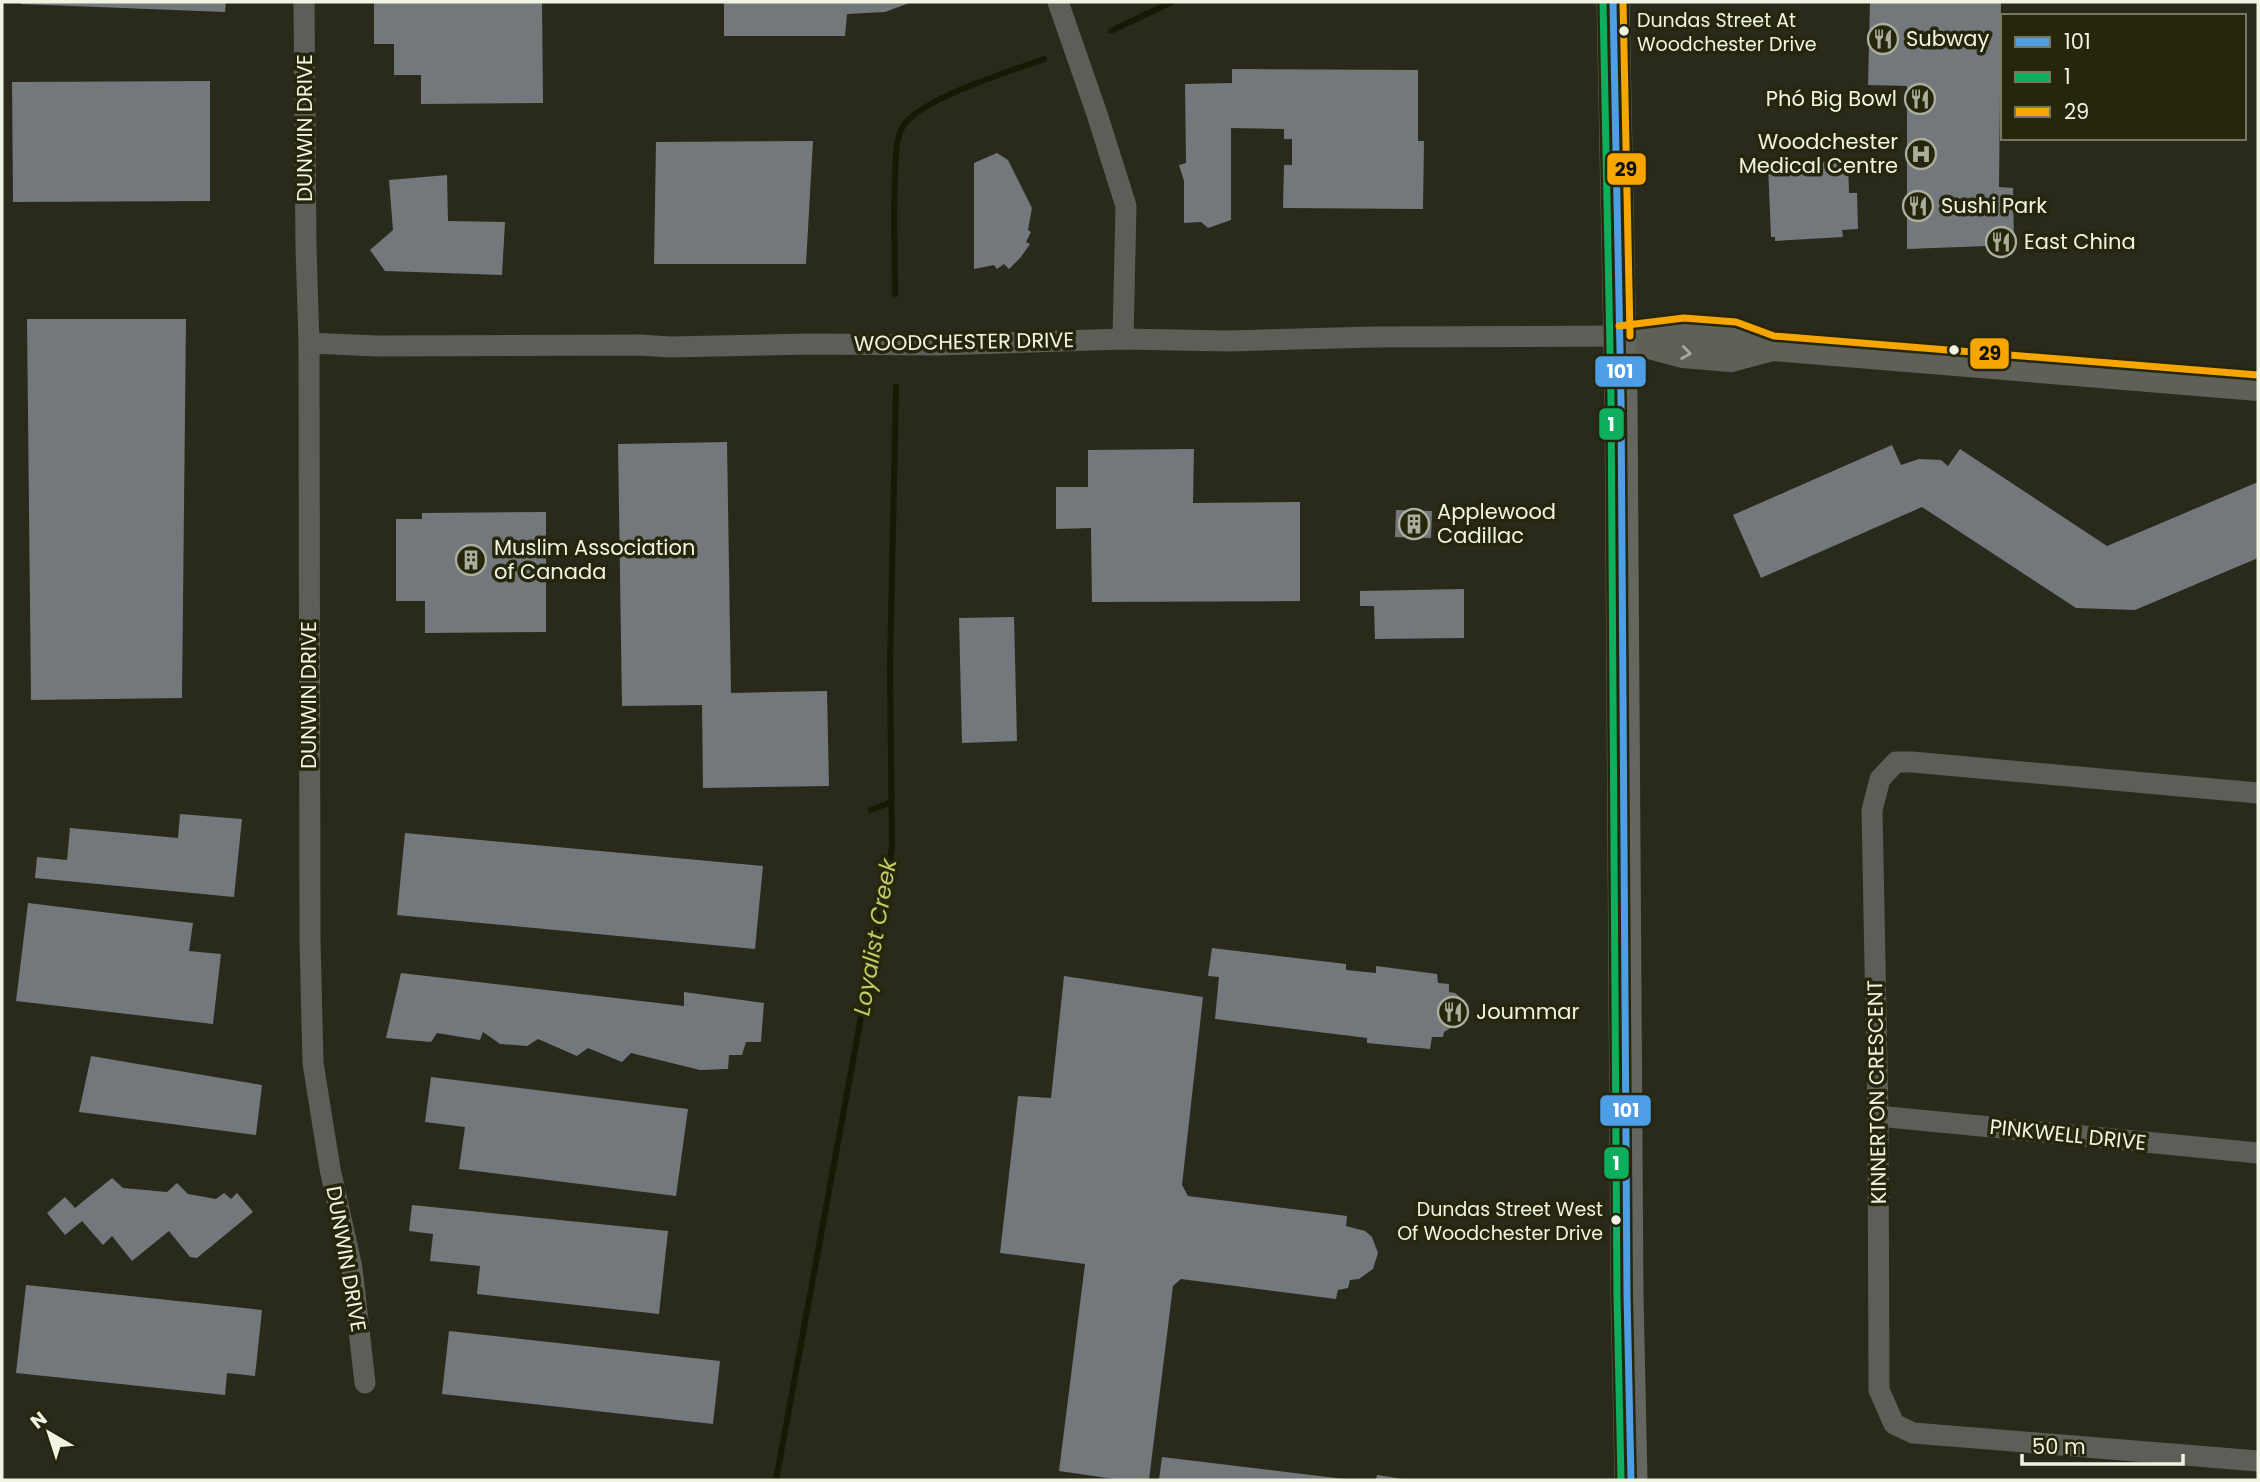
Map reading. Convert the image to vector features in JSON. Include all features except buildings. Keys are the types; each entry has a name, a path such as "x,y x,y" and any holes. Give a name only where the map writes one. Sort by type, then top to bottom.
{"main road":[{"path":"1613,2 1620,336 1627,1295 1631,1480"}],"street":[{"name":"DUNWIN DRIVE","path":"304,2 309,343 310,940 313,1063 330,1169 352,1268 365,1383"},
{"path":"1058,2 1126,205 1123,339"},
{"name":"WOODCHESTER DRIVE","path":"309,343 377,346 670,347 937,345 1123,339 1228,341 1620,336 1682,328 1734,332 1772,346 2258,386"},
{"name":"KINNERTON CRESCENT","path":"2258,793 1896,762 1880,779 1872,810 1880,1390 1894,1424 1913,1433 2258,1461"},
{"name":"PINKWELL DRIVE","path":"1878,1116 2258,1153"}],"waterway":[{"name":"Loyalist Creek","path":"1111,31 1172,2"},
{"name":"Loyalist Creek","path":"895,294 895,176 897,145 902,128 911,117 945,97 1044,59"},
{"name":"Loyalist Creek","path":"776,1480 892,848 890,666 896,387"},
{"path":"871,810 891,802"}],"transit line":[{"name":"1","path":"1603,2 1611,400 1617,1295 1621,1480"},
{"name":"101","path":"1613,2 1621,400 1627,1295 1631,1480"},
{"name":"29","path":"1623,2 1630,336"},
{"name":"29","path":"1619,326 1684,318 1736,322 1774,336 2258,375"}],"place":[{"name":"Dundas Street At Woodchester Drive","path":"1624,31"},
{"name":"Subway","path":"1883,39"},
{"name":"Phó Big Bowl","path":"1920,99"},
{"name":"Woodchester Medical Centre","path":"1921,154"},
{"name":"Sushi Park","path":"1918,206"},
{"name":"East China","path":"2001,242"},
{"name":"Applewood Cadillac","path":"1414,524"},
{"name":"Muslim Association of Canada","path":"471,560"},
{"name":"Joummar","path":"1453,1012"},
{"name":"Dundas Street West Of Woodchester Drive","path":"1616,1220"}]}
